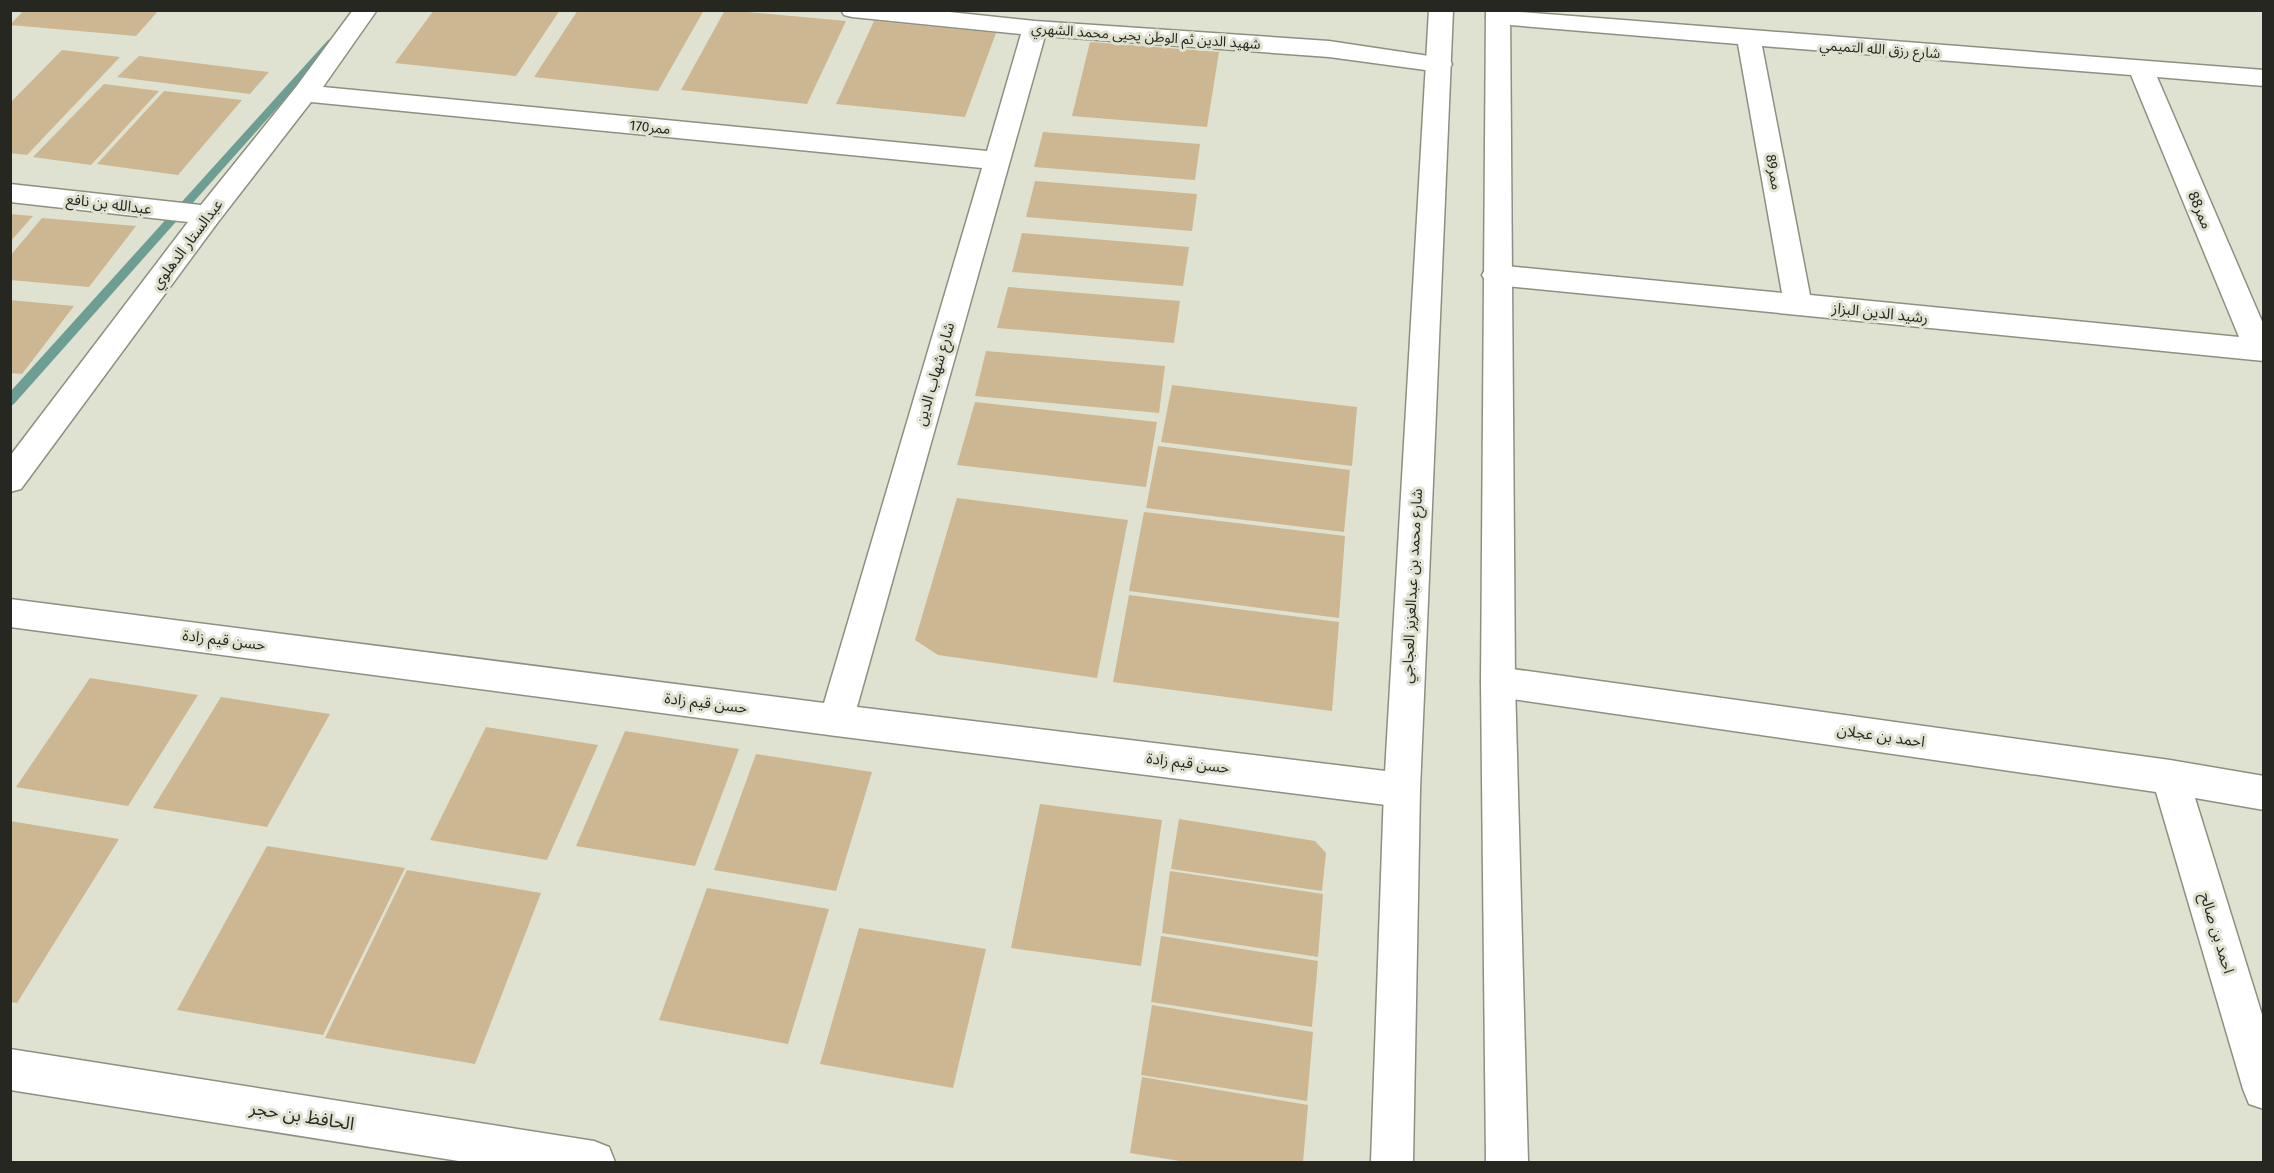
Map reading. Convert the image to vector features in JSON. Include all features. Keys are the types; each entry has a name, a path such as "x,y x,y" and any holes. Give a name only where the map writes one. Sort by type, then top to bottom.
{"street":[{"name":"عبدالستار الدهلوي","path":"10,480 366,10"},
{"name":"شهيد الدين ثم الوطن يحيى محمد الشهري","path":"852,10 1035,28 1329,49 1440,63"},
{"name":"شارع محمد بن عبدالعزيز العجاجي","path":"1392,1162 1402,789 1440,63 1437,11"},
{"name":"شارع رزق الله التميمي","path":"1498,14 1749,39 2264,78"},
{"path":"1498,14 1496,275 1498,682 1507,1162"},
{"name":"شارع شهاب الدين","path":"836,720 1035,28"},
{"name":"ممر89","path":"1749,39 1798,305"},
{"name":"ممر88","path":"2141,69 2261,350"},
{"name":"ممر170","path":"305,93 996,161"},
{"name":"عبدالله بن نافع","path":"10,193 208,216"},
{"name":"رشيد الدين البزاز","path":"1496,275 2261,350"},
{"name":"حسن قيم زادة","path":"10,613 836,720 1402,789"},
{"name":"احمد بن عجلان","path":"1498,682 2170,777 2264,793"},
{"name":"احمد بن صالح","path":"2170,777 2264,1089"},
{"name":"الحافظ بن حجر","path":"10,1070 594,1162"}],"building":[{"path":"24,10 159,10 136,36 10,25"},
{"path":"434,10 560,10 516,76 395,63"},
{"path":"578,10 704,10 658,91 534,77"},
{"path":"725,10 846,21 807,104 681,90"},
{"path":"874,21 996,33 965,117 836,104"},
{"path":"1090,42 1219,52 1207,127 1072,116"},
{"path":"62,50 120,57 27,155 10,153 10,103"},
{"path":"139,56 269,72 250,94 117,77"},
{"path":"104,84 159,91 91,165 33,157"},
{"path":"164,91 242,100 178,175 97,164"},
{"path":"1043,132 1200,144 1195,180 1034,167"},
{"path":"1035,181 1197,194 1192,231 1026,217"},
{"path":"10,214 33,216 10,242"},
{"path":"42,218 136,226 89,287 10,280 10,256"},
{"path":"1022,233 1189,247 1183,286 1012,272"},
{"path":"1008,287 1180,301 1174,343 997,328"},
{"path":"10,300 74,306 22,374 10,373"},
{"path":"986,351 1165,366 1159,413 975,396"},
{"path":"1172,385 1357,407 1352,466 1161,442"},
{"path":"975,402 1157,422 1146,487 957,465"},
{"path":"1158,446 1350,470 1344,532 1146,508"},
{"path":"957,498 1128,520 1097,678 938,655 915,640"},
{"path":"1144,512 1345,536 1339,618 1129,591"},
{"path":"1129,595 1339,622 1332,711 1113,682"},
{"path":"90,678 198,695 128,806 16,787"},
{"path":"221,697 330,714 267,827 153,808"},
{"path":"486,727 598,745 547,860 430,840"},
{"path":"625,731 739,749 695,866 576,846"},
{"path":"756,754 872,772 836,891 714,870"},
{"path":"1040,804 1162,820 1141,966 1011,948"},
{"path":"1179,819 1315,841 1326,853 1322,891 1171,869"},
{"path":"10,821 119,839 17,1003 10,1002"},
{"path":"267,846 405,868 323,1035 177,1010"},
{"path":"407,870 541,893 475,1064 325,1038"},
{"path":"1170,871 1323,894 1318,957 1162,933"},
{"path":"707,888 829,909 788,1044 659,1020"},
{"path":"859,928 986,949 953,1088 820,1064"},
{"path":"1161,936 1318,961 1312,1027 1151,1002"},
{"path":"1152,1005 1313,1032 1307,1101 1141,1075"},
{"path":"1142,1077 1308,1105 1303,1162 1186,1162 1130,1153"}],"waterway":[{"path":"10,401 331,42"}]}
